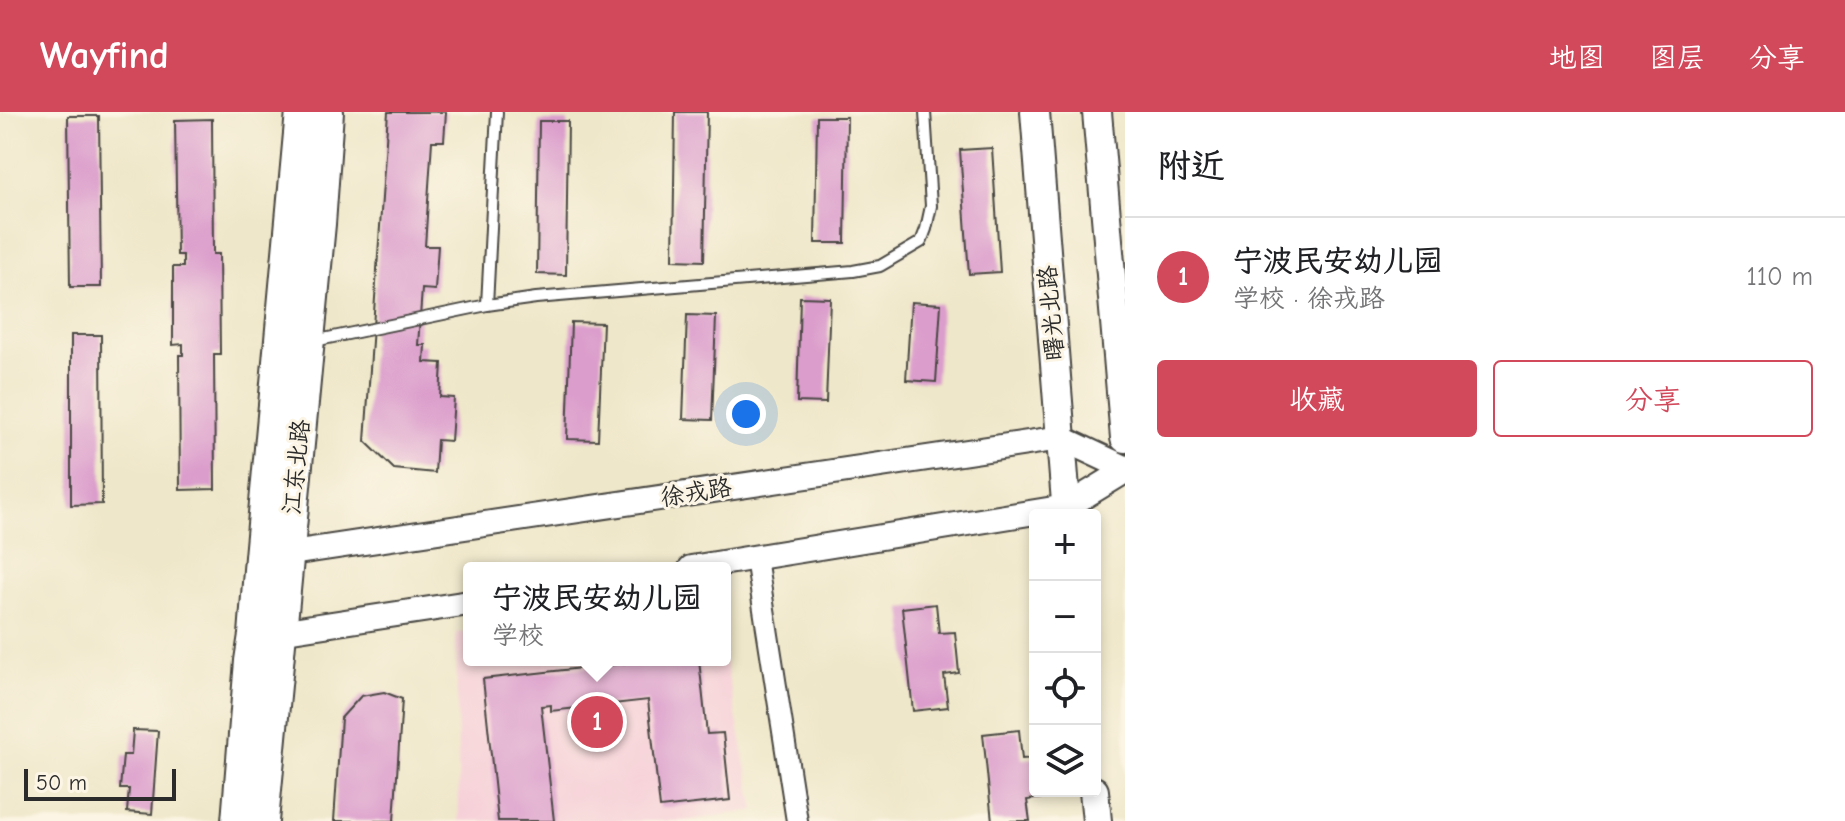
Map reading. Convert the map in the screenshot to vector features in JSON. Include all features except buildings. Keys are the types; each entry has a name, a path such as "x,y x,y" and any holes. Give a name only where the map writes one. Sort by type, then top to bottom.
{"main road":[{"name":"江东北路","path":"262,821 268,634 302,112"},
{"name":"江东北路","path":"274,556 308,342 327,112"},
{"name":"曙光北路","path":"1035,112 1066,509"},
{"path":"1097,112 1125,438"},
{"name":"江东北路","path":"238,821 251,661 268,634"},
{"path":"1095,797 1097,821"}],"street":[{"name":"徐戎路","path":"274,556 1061,438"},
{"path":"1061,438 1125,469 1069,509"},
{"path":"730,562 1029,517"},
{"path":"756,558 797,821"},
{"path":"268,634 463,604"}],"lane":[{"path":"487,305 497,112"},
{"path":"308,342 487,305 536,298 853,271 880,266 921,242 926,229 931,206 925,112"}],"shaded area":[{"path":"463,632 463,666 726,666 755,810 686,821 459,821 456,633"}],"place":[{"name":"宁波民安幼儿园","path":"597,722"}]}
